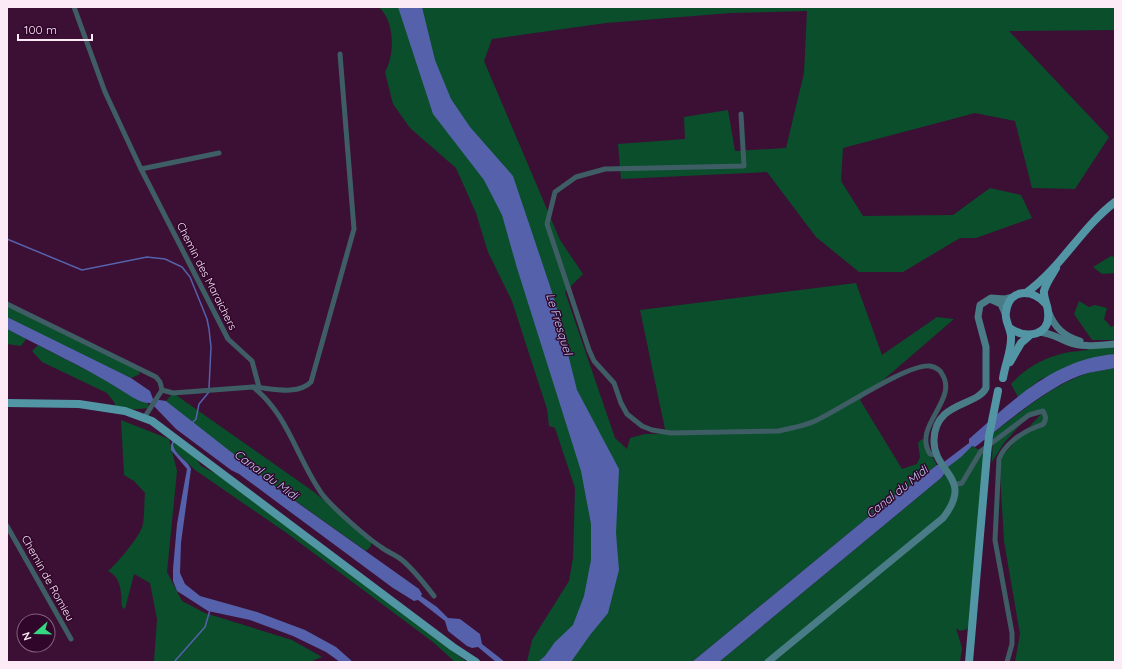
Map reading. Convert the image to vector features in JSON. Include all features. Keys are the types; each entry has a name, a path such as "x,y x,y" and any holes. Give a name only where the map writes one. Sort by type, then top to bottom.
{"main road":[{"path":"1029,336 1020,335 1011,329 1006,320 1005,313 1008,304 1014,297 1026,293 1059,261 1078,237 1104,210 1115,202"},
{"path":"969,662 987,454 998,391 1011,358 1021,343 1029,336 1039,332 1046,325 1048,313 1044,291 1059,261"},
{"path":"1026,293 1038,296 1045,303"},
{"path":"1003,378 1011,345 1011,329"},
{"path":"8,403 79,404 125,411 144,418 170,433 453,647 476,662"}],"street":[{"name":"Chemin des Maraichers","path":"74,7 105,92 141,169 228,338 252,361 259,387"},
{"path":"162,390 173,393 259,387 294,390 305,388 311,382 354,229 340,54"},
{"path":"741,114 744,166 605,170 576,177 555,192 546,224 594,361 614,383 621,403 627,414 642,426 652,430 671,433 772,431 797,427 814,422 890,379 919,368 930,366 940,372 946,384 942,400 929,425 926,435 927,448 930,454 938,458"},
{"path":"141,169 219,153"},
{"path":"768,662 943,518 953,501 954,480 938,458 934,439 942,418 950,410 982,394 986,388 986,347 978,317 980,306 984,301 990,298 1004,299 1014,297"},
{"path":"984,301 998,301 1005,313"},
{"path":"7,304 156,377 160,382 162,390"},
{"path":"1048,313 1054,325 1064,334 1092,345"},
{"path":"1039,332 1056,335 1069,342 1079,345 1115,344"},
{"path":"253,387 264,395 280,416 311,477 323,495 380,547 401,559 419,576 434,596"},
{"path":"144,418 156,397 162,390"},
{"path":"954,485 962,484 981,451 1029,415 1043,411 1046,416 1045,422 1013,441 1004,450 999,459 995,540 1012,633 1012,644 1006,662"},
{"name":"Chemin de Romieu","path":"7,526 71,639"}],"green space":[{"path":"379,7 1115,7 1115,30 1009,31 1109,137 1075,189 1032,188 1015,121 975,113 843,148 841,181 863,216 953,215 990,188 1021,195 1032,218 976,238 960,238 903,272 859,272 816,237 767,172 621,179 618,144 685,139 684,117 728,110 735,151 786,148 804,73 807,11 731,13 606,23 492,39 484,61 560,240 583,274 565,292 615,438 627,449 630,438 645,434 666,434 640,310 856,283 882,355 937,317 954,319 860,400 902,469 917,464 920,457 918,443 922,439 927,441 927,448 937,465 910,486 895,495 692,662 527,662 532,640 569,581 573,558 575,488 555,428 549,426 547,409 512,301 488,252 476,213 456,168 410,128 393,104 385,72 391,56 391,29 384,13"},
{"path":"1111,256 1115,257 1115,273 1102,274 1093,267"},
{"path":"1079,301 1089,307 1095,305 1107,308 1104,319 1111,327 1115,325 1115,340 1092,340 1074,314"},
{"path":"7,304 137,368 140,374 131,378 21,325 7,317"},
{"path":"7,329 26,339 21,346 7,344"},
{"path":"1103,344 1115,344 1115,354 1041,379 1018,397 1011,384 1023,372 1045,359 1070,352 1091,349"},
{"path":"38,345 104,379 131,396 148,403 149,408 117,411 114,402 107,393 42,362 32,351"},
{"path":"1115,368 1115,662 1015,662 1020,634 1004,541 1000,472 1002,456 1044,411 1029,415 1004,443 992,462 993,433 1048,392 1060,385 1085,374"},
{"path":"173,393 314,492 371,539 371,546 366,551 239,460 166,401"},
{"path":"121,420 169,439 177,471 167,572 182,601 205,613 292,640 322,657 310,662 154,662 157,619 150,583 134,574 125,609 122,607 120,586 113,574 108,571 121,558 135,540 141,530 144,518 145,493 134,481 124,475"},
{"path":"175,442 194,455 201,466 222,477 467,662 455,662 433,642 288,534 195,470 173,449 173,444"},
{"path":"972,446 987,454 972,619 967,629 960,631 956,628 962,648 960,662 719,662 941,478 944,475 946,468"}],"water":[{"name":"Le Fresquel","path":"398,7 422,7 435,60 451,99 470,127 513,176 554,298 577,390 619,469 616,533 619,570 608,613 571,662 538,662 545,656 555,642 573,625 584,596 591,560 591,524 581,471 517,268 502,215 484,180 433,114"},
{"path":"7,317 131,378 150,391 153,399 166,401 281,491 419,589 422,594 421,596 437,607 448,618 460,619 480,634 482,644 505,662 496,662 478,647 472,648 467,646 448,631 445,621 418,600 414,601 393,588 239,474 231,470 176,429 151,403 135,399 64,358 7,329"},
{"path":"1115,354 1115,368 1088,373 1059,386 1029,405 975,447 972,446 944,470 945,473 941,478 719,662 692,662 895,495 910,486 937,465 940,465 969,443 969,439 1018,396 1054,373 1073,364 1093,357"},
{"path":"173,440 175,442 173,444 174,448 191,469 181,543 180,573 185,584 200,596 257,612 305,630 336,647 353,662 340,662 326,652 293,636 250,620 208,611 177,591 173,581 173,569 177,524 187,469 171,450"}],"waterway":[{"path":"7,239 82,270 147,257 165,259 182,267 190,277 207,319 211,347 209,388"},
{"path":"192,423 196,419 199,404 209,392"},
{"path":"174,662 205,627 210,610"}],"water label":[{"name":"Canal du Midi","path":"266,475"},
{"name":"Canal du Midi","path":"897,492"}]}
